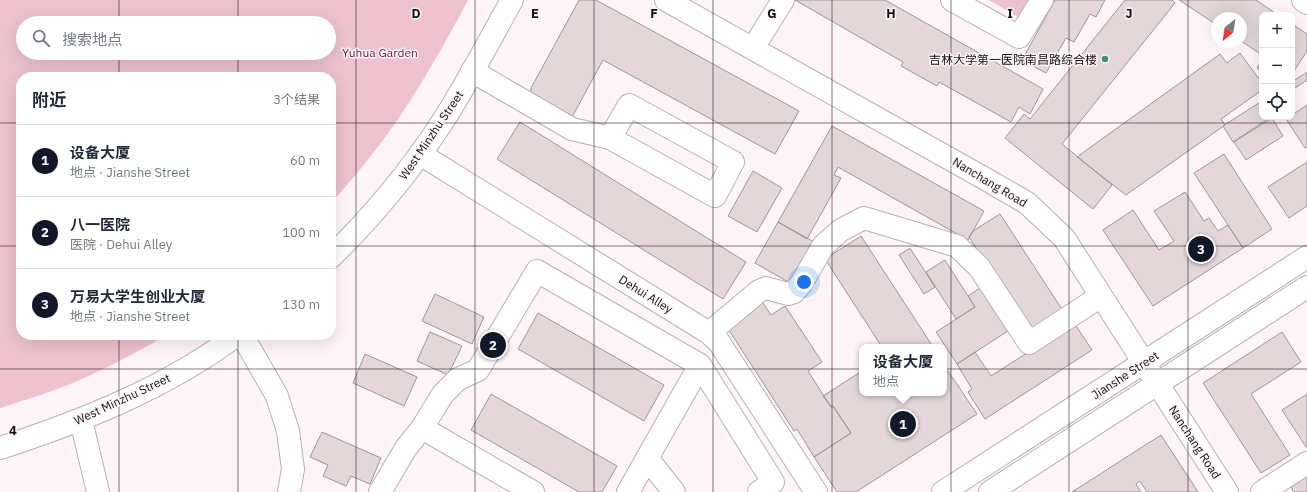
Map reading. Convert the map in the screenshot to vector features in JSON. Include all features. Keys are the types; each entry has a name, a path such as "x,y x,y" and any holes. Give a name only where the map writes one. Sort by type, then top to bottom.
{"street":[{"name":"West Minzhu Street","path":"336,252 381,203 420,154 443,121 512,0"},
{"name":"Nanchang Road","path":"666,0 982,177 1027,204 1064,238 1227,492"},
{"path":"752,48 784,0"},
{"path":"952,0 1019,38 1042,0"},
{"path":"1302,0 1307,3"},
{"path":"472,72 572,129 610,138 715,196 733,162 629,105 610,138"},
{"name":"Dehui Alley","path":"420,154 709,333 719,342 816,492"},
{"path":"709,333 759,290 766,288 788,294 794,292 801,284 823,246 841,230 864,218 957,246 980,267 1029,343 1101,296"},
{"name":"Jianshe Street","path":"943,492 1307,257"},
{"path":"380,492 406,448 422,428 443,394 458,379 478,370 538,271 700,365 773,482 759,492"},
{"path":"990,492 1307,288"},
{"name":"West Minzhu Street","path":"0,448 48,433 81,420 142,392 187,368 229,340"},
{"path":"245,340 277,396 288,431 293,469 289,492"},
{"path":"628,492 700,365"},
{"path":"81,420 98,492"},
{"path":"422,428 526,490"},
{"path":"647,458 674,492"},
{"path":"1262,492 1307,463"}],"green space":[{"name":"Yuhua Garden","path":"0,0 468,0 433,64 392,128 373,154 336,197 336,72 16,72 16,340 158,340 104,369 52,391 0,408"},
{"path":"989,0 1033,0 1021,19"}],"building":[{"path":"579,0 596,0 799,111 775,154 603,60 571,119 531,93 531,88"},
{"path":"795,0 885,0 1043,89 1030,114 1019,107 1011,122 939,82 937,86 901,66 903,62"},
{"path":"1055,0 1105,0 1096,17 1090,14 1074,42 1066,38 1046,73 1022,60"},
{"name":"吉林大学第一医院南昌路综合楼","path":"1125,0 1172,0 1175,3 1062,144 1112,185 1093,209 1005,138 1024,114 1030,119"},
{"path":"1179,0 1256,0 1274,12 1259,12 1259,53 1247,45 1247,12 1211,12 1211,21"},
{"path":"1295,26 1307,34 1307,51 1295,69"},
{"path":"1240,53 1259,79 1259,92 1221,119 1225,125 1126,195 1077,157 1220,54 1227,63"},
{"path":"1307,72 1307,80 1295,88 1295,80"},
{"path":"1259,103 1259,120 1266,120 1233,142 1223,126"},
{"path":"1307,105 1307,147 1305,148 1287,120 1295,120 1295,113"},
{"path":"1269,120 1273,120 1283,136 1246,160 1234,142"},
{"path":"520,122 746,262 723,299 497,159"},
{"path":"832,126 984,211 968,240 838,167 834,175 841,178 807,239 778,222"},
{"path":"1224,154 1272,229 1243,248 1194,173"},
{"path":"1307,162 1307,206 1289,218 1268,187"},
{"path":"753,171 782,188 757,232 728,216"},
{"path":"1185,192 1204,221 1209,218 1218,231 1228,225 1243,248 1153,306 1103,230 1133,210 1159,250 1174,241 1154,211"},
{"path":"1000,214 1065,314 1035,333 1001,280 998,282 969,237 973,231"},
{"path":"778,222 814,242 790,283 755,263"},
{"path":"861,236 931,344 880,344 825,259"},
{"path":"910,248 935,287 924,294 899,255"},
{"path":"945,260 975,307 956,319 926,272"},
{"path":"983,286 1011,329 957,364 947,349 947,344 944,344 936,332 975,307 968,296"},
{"path":"435,294 484,317 472,344 422,321"},
{"path":"761,300 771,315 785,306 822,362 808,371 831,407 833,406 851,433 814,457 797,429 794,431 725,324"},
{"path":"538,313 664,385 644,421 518,349"},
{"path":"1074,323 1092,350 985,419 968,392 972,389 957,364 975,352 991,376"},
{"path":"430,332 462,346 448,375 417,361"},
{"path":"1282,332 1301,362 1251,394 1290,455 1261,473 1203,383"},
{"path":"365,354 417,377 404,406 353,383"},
{"path":"948,371 977,414 856,492 837,492 814,457 851,433 833,406 831,407 823,396 859,373 859,396 947,396"},
{"path":"491,394 617,466 602,492 579,492 471,430"},
{"path":"1307,394 1307,447 1306,447 1282,410"},
{"path":"322,432 381,458 370,484 351,476 346,486 323,476 328,465 310,457"},
{"path":"1161,435 1198,492 1147,492 1140,481 1136,484 1141,492 1072,492"},
{"path":"1307,476 1307,492 1294,492 1291,487"}],"place":[{"name":"吉林大学第一医院南昌路综合楼","path":"1105,59"},
{"name":"万易大学生创业大厦","path":"1201,249"},
{"name":"八一医院","path":"493,345"},
{"name":"设备大厦","path":"903,424"}]}
